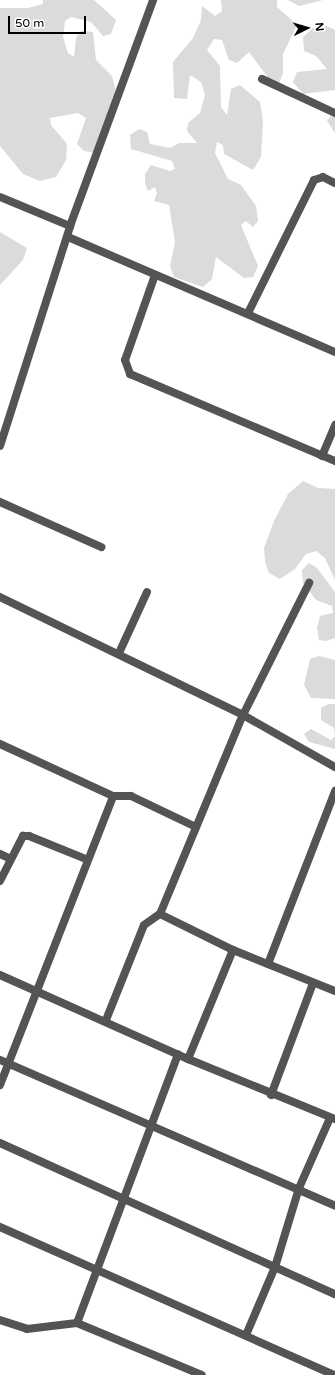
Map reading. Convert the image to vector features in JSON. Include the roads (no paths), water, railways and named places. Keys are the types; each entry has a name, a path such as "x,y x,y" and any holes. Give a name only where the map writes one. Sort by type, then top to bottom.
{"street":[{"path":"0,444 68,237 70,226 153,0"},
{"path":"262,79 335,113"},
{"path":"248,313 314,180 323,177 335,184"},
{"path":"0,197 70,226"},
{"path":"68,237 248,313 335,352"},
{"path":"155,275 125,360 130,374 335,461"},
{"path":"322,456 335,424"},
{"path":"0,502 101,547"},
{"path":"106,1020 144,925 160,914 243,715 309,583"},
{"path":"119,653 147,592"},
{"path":"0,596 243,715 335,767"},
{"path":"0,744 113,796 132,796 196,827"},
{"path":"268,964 335,791"},
{"path":"0,1085 10,1064 86,859 113,796"},
{"path":"0,881 9,858 19,839 29,836 86,859"},
{"path":"0,854 9,858"},
{"path":"160,914 233,950 335,991"},
{"path":"188,1059 233,950"},
{"path":"0,975 106,1020 188,1059 271,1095 332,1119 299,1188 276,1267 246,1335"},
{"path":"271,1095 313,983"},
{"path":"78,1323 178,1054"},
{"path":"0,1060 299,1188 335,1206"},
{"path":"0,1143 335,1294"},
{"path":"0,1227 334,1375"},
{"path":"0,1320 27,1329 78,1323 202,1375"}]}
